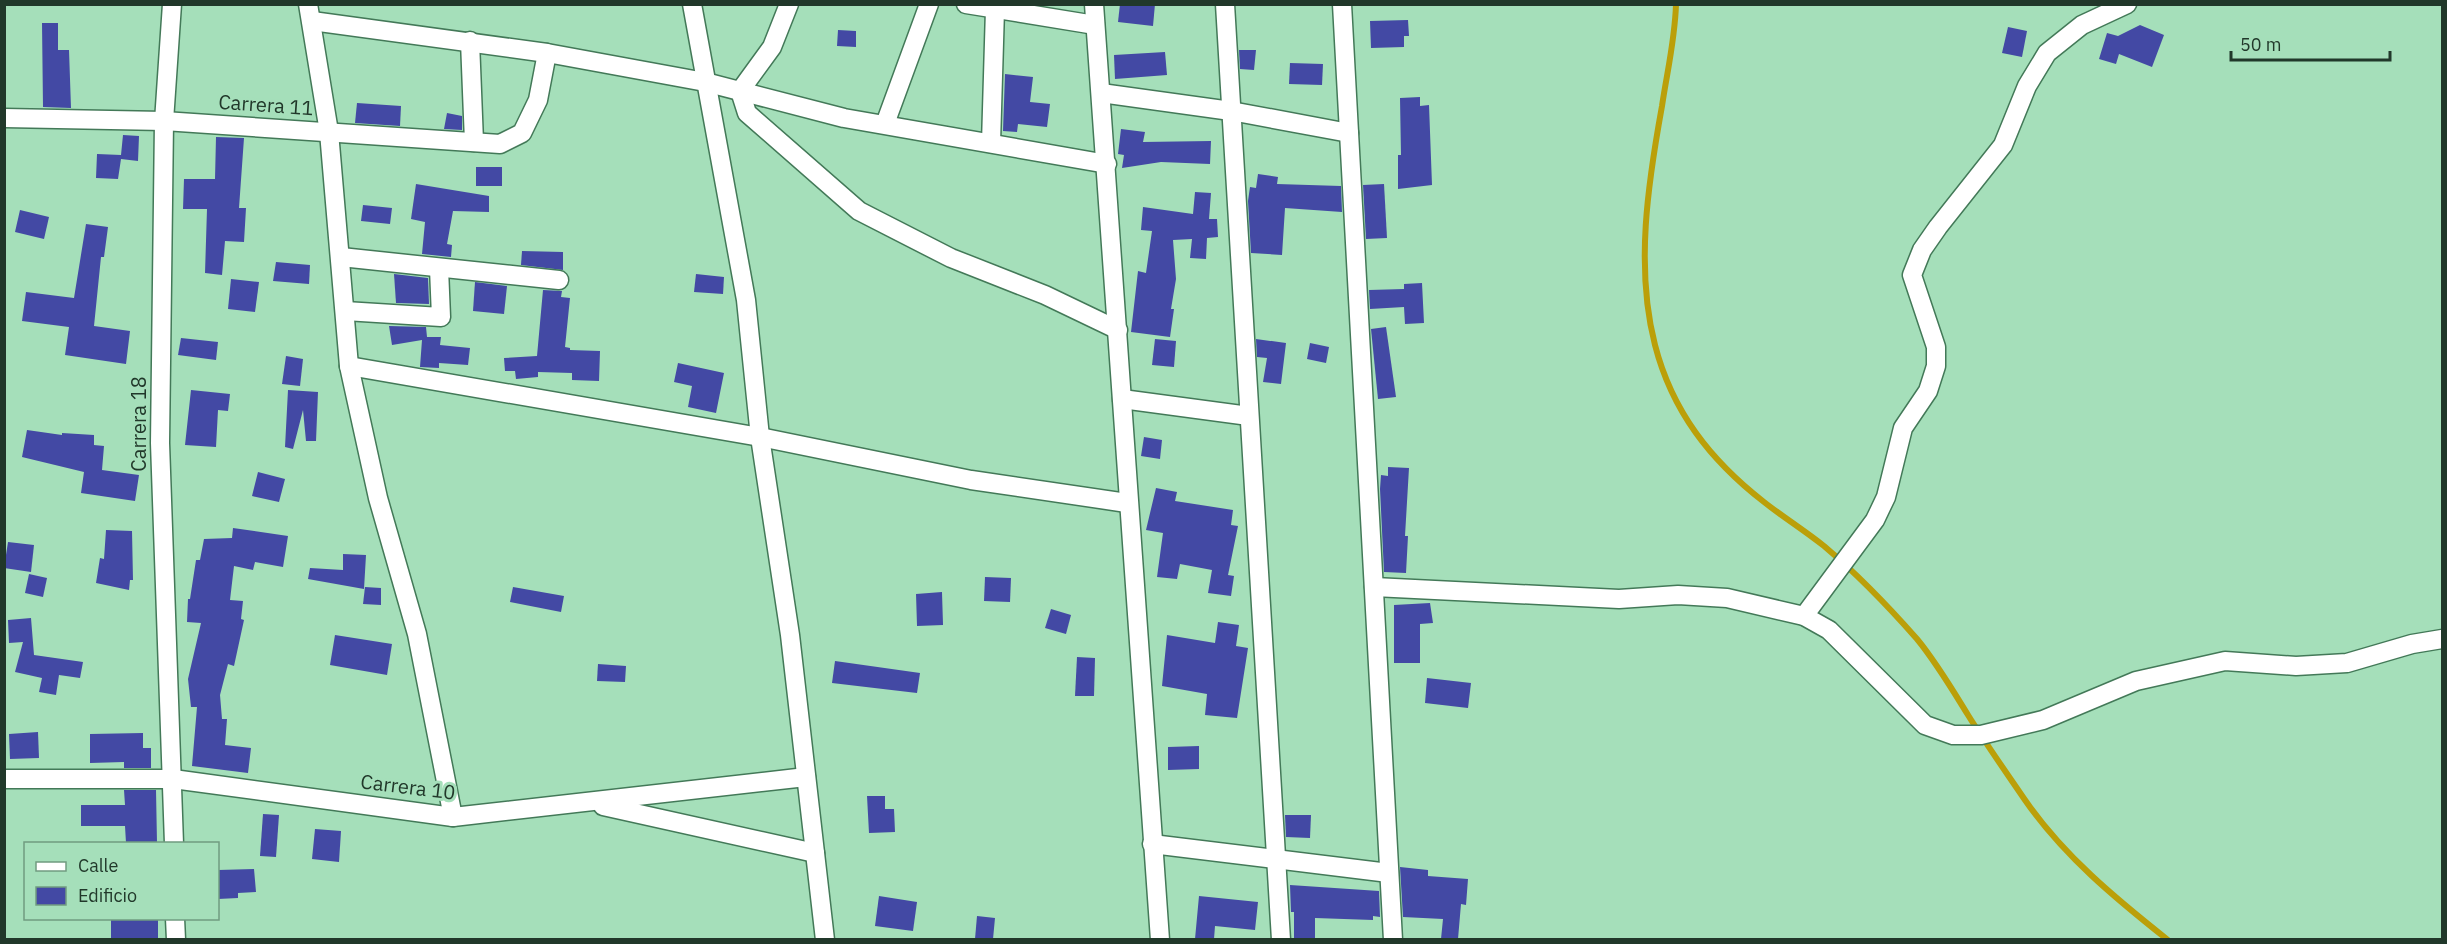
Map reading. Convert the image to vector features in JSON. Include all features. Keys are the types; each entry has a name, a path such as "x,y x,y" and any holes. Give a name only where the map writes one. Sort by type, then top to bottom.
{"street":[{"name":"Carrera 18","path":"172,4 164,121 160,443 174,842"},
{"path":"693,4 705,82 746,300 760,436 790,635 825,939"},
{"path":"740,91 772,47 789,4"},
{"path":"885,124 929,4"},
{"path":"966,4 1095,25"},
{"path":"1094,4 1118,330 1127,503 1160,939"},
{"path":"1225,4 1281,939"},
{"path":"1342,4 1393,939"},
{"path":"1804,616 1875,520 1886,497 1903,428 1931,383 1936,366 1936,347 1912,275 1922,250 2003,145 2027,86 2047,53 2082,26 2127,4"},
{"path":"991,143 995,9"},
{"path":"453,817 417,634 378,498 349,366 329,132 310,13 705,82 844,117 1107,165"},
{"path":"470,41 474,142"},
{"name":"Carrera 11","path":"4,118 164,121 500,144 522,133 538,100 547,53"},
{"path":"740,91 747,113 859,211 951,258 1045,295 1118,330"},
{"path":"1101,93 1231,111 1349,132"},
{"path":"341,257 559,280"},
{"path":"345,311 441,317 439,268"},
{"path":"349,366 760,436 971,480 1127,503"},
{"path":"1122,399 1249,416"},
{"path":"1374,587 1619,599 1678,595 1726,598 1804,616 1829,630 1925,725 1953,735 1981,735 2043,720 2136,681 2225,661 2296,666 2348,663 2412,644 2442,639"},
{"name":"Carrera 10","path":"4,779 173,779 453,817 806,777"},
{"path":"589,803 815,853"},
{"path":"1152,844 1389,873"},
{"path":"175,920 176,939"}],"building":[{"path":"1120,4 1155,4 1153,26 1118,22"},
{"path":"1408,20 1409,36 1404,36 1404,47 1371,48 1370,21"},
{"path":"42,23 58,23 58,50 69,50 71,108 43,107"},
{"path":"2140,25 2164,35 2152,67 2119,54 2116,64 2099,59 2107,33 2118,36"},
{"path":"2008,27 2027,31 2022,57 2002,53"},
{"path":"838,30 856,31 856,47 837,46"},
{"path":"1239,50 1256,50 1254,70 1240,69"},
{"path":"1165,52 1167,75 1115,79 1114,55"},
{"path":"1290,63 1323,64 1322,85 1289,84"},
{"path":"1005,74 1033,77 1030,102 1050,104 1047,127 1018,124 1017,132 1003,131"},
{"path":"1420,97 1420,106 1429,105 1432,185 1398,189 1398,155 1401,155 1400,98"},
{"path":"357,103 401,106 400,126 355,123"},
{"path":"447,113 462,116 462,130 444,129"},
{"path":"1121,129 1145,132 1143,142 1211,141 1210,164 1161,162 1122,168 1124,155 1118,154"},
{"path":"123,135 139,136 138,161 121,159 118,179 96,178 97,154 121,155"},
{"path":"216,137 244,138 239,208 246,208 244,242 225,241 222,275 205,273 207,209 183,209 184,179 215,179"},
{"path":"476,167 502,167 502,186 476,186"},
{"path":"1258,174 1278,177 1277,184 1341,186 1342,212 1285,208 1282,255 1251,253 1248,201 1250,187 1256,188"},
{"path":"416,184 489,196 489,212 453,211 447,244 452,245 451,257 422,254 425,222 411,219"},
{"path":"1384,184 1387,238 1366,239 1363,185"},
{"path":"1195,192 1211,193 1209,219 1217,219 1218,237 1207,238 1206,259 1190,258 1192,239 1173,240 1176,279 1171,309 1174,309 1170,337 1131,332 1138,271 1146,273 1152,231 1141,230 1143,207 1193,214"},
{"path":"363,205 392,208 390,224 361,221"},
{"path":"20,210 49,217 44,239 15,232"},
{"path":"86,224 108,227 104,257 101,257 94,326 130,331 126,364 65,355 69,327 22,321 26,292 74,298"},
{"path":"522,251 563,252 563,270 521,265"},
{"path":"276,262 310,265 309,284 273,281"},
{"path":"394,274 428,278 429,304 396,303"},
{"path":"696,274 724,277 723,294 694,292"},
{"path":"231,279 259,282 255,312 228,309"},
{"path":"475,282 507,286 504,314 473,311"},
{"path":"1422,283 1424,323 1405,324 1404,307 1370,309 1369,290 1404,289 1404,284"},
{"path":"543,290 562,291 561,297 570,298 565,347 570,350 600,351 599,381 572,380 572,373 538,372 538,377 516,379 515,371 505,371 504,358 537,356"},
{"path":"389,326 426,327 427,337 441,337 440,345 470,348 468,365 439,363 439,368 420,367 422,340 392,345"},
{"path":"1386,327 1396,397 1378,399 1371,329"},
{"path":"181,338 218,342 216,360 178,355"},
{"path":"1155,339 1176,341 1174,367 1152,365"},
{"path":"1256,339 1286,343 1281,384 1263,382 1267,358 1257,357"},
{"path":"1310,343 1329,347 1326,363 1307,359"},
{"path":"286,356 303,359 300,386 282,384"},
{"path":"678,363 724,373 716,413 688,407 692,386 674,382"},
{"path":"191,390 230,394 228,411 218,410 216,447 185,445"},
{"path":"288,390 318,392 316,441 306,441 303,410 293,449 285,447"},
{"path":"27,430 62,435 62,433 94,435 94,445 104,446 102,470 139,475 135,501 81,493 84,472 22,457"},
{"path":"1144,437 1162,440 1160,459 1141,456"},
{"path":"1388,467 1409,468 1405,536 1408,536 1406,573 1384,572 1380,489 1381,475 1388,476"},
{"path":"258,472 285,479 279,502 252,496"},
{"path":"1156,488 1177,492 1175,501 1233,510 1231,525 1238,526 1228,575 1234,576 1231,596 1208,593 1212,570 1180,564 1177,579 1157,577 1163,533 1146,530"},
{"path":"233,528 288,536 283,567 255,562 253,570 234,566 230,600 243,601 241,619 244,620 234,666 228,664 220,695 222,719 227,719 225,745 251,748 248,773 192,766 197,707 191,707 188,679 201,623 187,622 188,599 190,599 196,560 200,560 204,539 232,538"},
{"path":"106,530 132,531 133,580 130,580 129,590 96,583 100,558 104,559"},
{"path":"8,542 34,545 31,572 4,568"},
{"path":"343,554 366,555 364,589 308,579 310,568 343,570"},
{"path":"29,574 47,578 43,597 25,593"},
{"path":"985,577 1011,578 1010,602 984,601"},
{"path":"365,587 381,588 381,605 363,604"},
{"path":"513,587 564,596 561,612 510,602"},
{"path":"942,592 943,625 917,626 916,594"},
{"path":"1430,603 1433,623 1420,624 1420,663 1394,663 1394,605"},
{"path":"1051,609 1071,615 1066,634 1045,628"},
{"path":"31,618 34,655 83,662 80,678 59,675 56,695 39,692 42,678 15,672 23,642 9,643 8,620"},
{"path":"1218,622 1239,625 1236,646 1248,648 1237,718 1205,715 1207,694 1162,686 1167,635 1215,643"},
{"path":"335,635 392,644 387,675 330,665"},
{"path":"1077,657 1095,658 1094,696 1075,696"},
{"path":"835,661 920,673 917,693 832,683"},
{"path":"598,664 626,666 625,682 597,681"},
{"path":"1427,678 1471,683 1468,708 1425,703"},
{"path":"38,732 39,758 10,759 9,734"},
{"path":"143,733 143,748 151,748 151,768 124,768 124,762 90,763 90,734"},
{"path":"1199,746 1199,769 1168,770 1168,747"},
{"path":"124,790 156,790 157,842 126,842 125,826 81,826 81,805 125,805"},
{"path":"867,796 885,796 885,809 894,809 895,832 869,833"},
{"path":"263,814 279,815 276,857 260,856"},
{"path":"1285,815 1311,815 1310,838 1286,837"},
{"path":"315,829 341,831 339,862 312,859"},
{"path":"1400,867 1428,870 1428,876 1468,879 1466,905 1461,904 1458,939 1441,939 1443,919 1403,917"},
{"path":"254,869 256,892 238,893 238,898 219,899 219,870"},
{"path":"1290,885 1379,891 1380,917 1373,916 1373,920 1315,918 1315,939 1294,939 1294,912 1291,912"},
{"path":"879,896 917,902 913,931 875,926"},
{"path":"1199,896 1258,902 1255,930 1215,926 1214,939 1195,939"},
{"path":"977,916 995,918 993,939 975,939"},
{"path":"111,920 158,920 158,939 111,939"}],"waterway":[{"path":"1676,4 1648,195 1645,256 1649,316 1655,345 1662,369 1683,413 1710,451 1727,469 1764,502 1836,557 1906,627 1937,666 2025,800 2056,840 2091,875 2168,940"}]}
